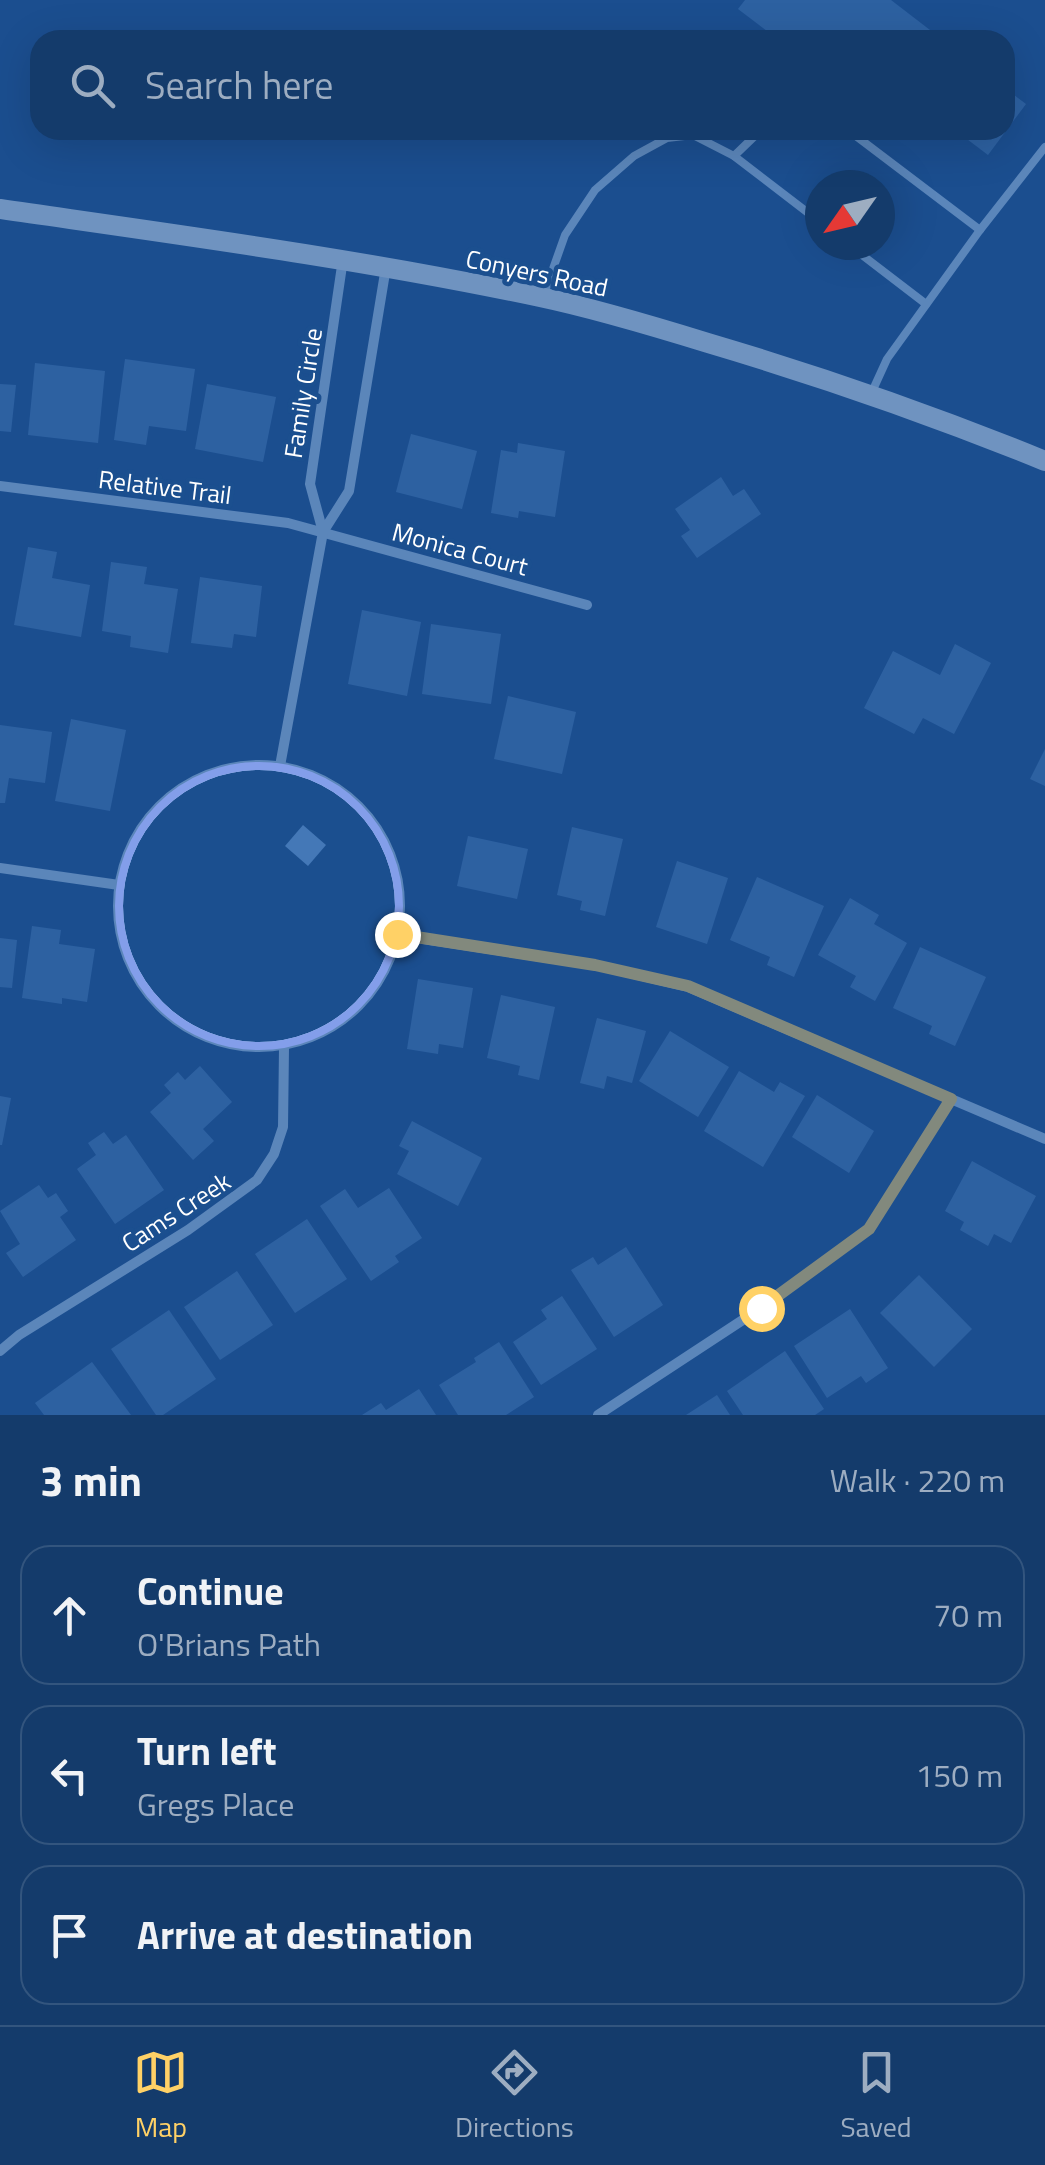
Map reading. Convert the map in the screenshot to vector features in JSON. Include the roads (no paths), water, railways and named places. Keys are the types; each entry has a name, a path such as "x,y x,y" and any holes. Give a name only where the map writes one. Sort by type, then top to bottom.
{"main road":[{"name":"Conyers Road","path":"0,209 343,259 543,297 871,394 1045,462"}],"street":[{"name":"Family Circle","path":"323,532 310,484 343,259"},
{"name":"Family Circle","path":"280,766 323,532 349,491 386,268"},
{"name":"Relative Trail","path":"0,486 288,523 323,532"},
{"name":"Monica Court","path":"323,532 587,605"},
{"path":"234,766 280,766 302,770 335,786 366,812 396,866 402,916 387,970 340,1025 284,1048 231,1046 159,1008 145,992 130,966 119,928 119,884 134,838 152,812 172,794 197,778 234,766"},
{"path":"0,868 119,884"},
{"path":"397,934 595,965 688,986 1045,1139"},
{"name":"Cams Creek","path":"0,1351 188,1230 257,1180 274,1154 283,1126 284,1048"},
{"path":"598,1415 761,1308 869,1229 951,1099"}],"lane":[{"path":"543,297 566,234 595,190 634,156 664,140"},
{"path":"703,140 734,156 805,210"},
{"path":"734,156 750,140"},
{"path":"861,140 980,230"},
{"path":"871,394 888,358 926,304 1045,147"},
{"path":"869,260 926,304"}]}
